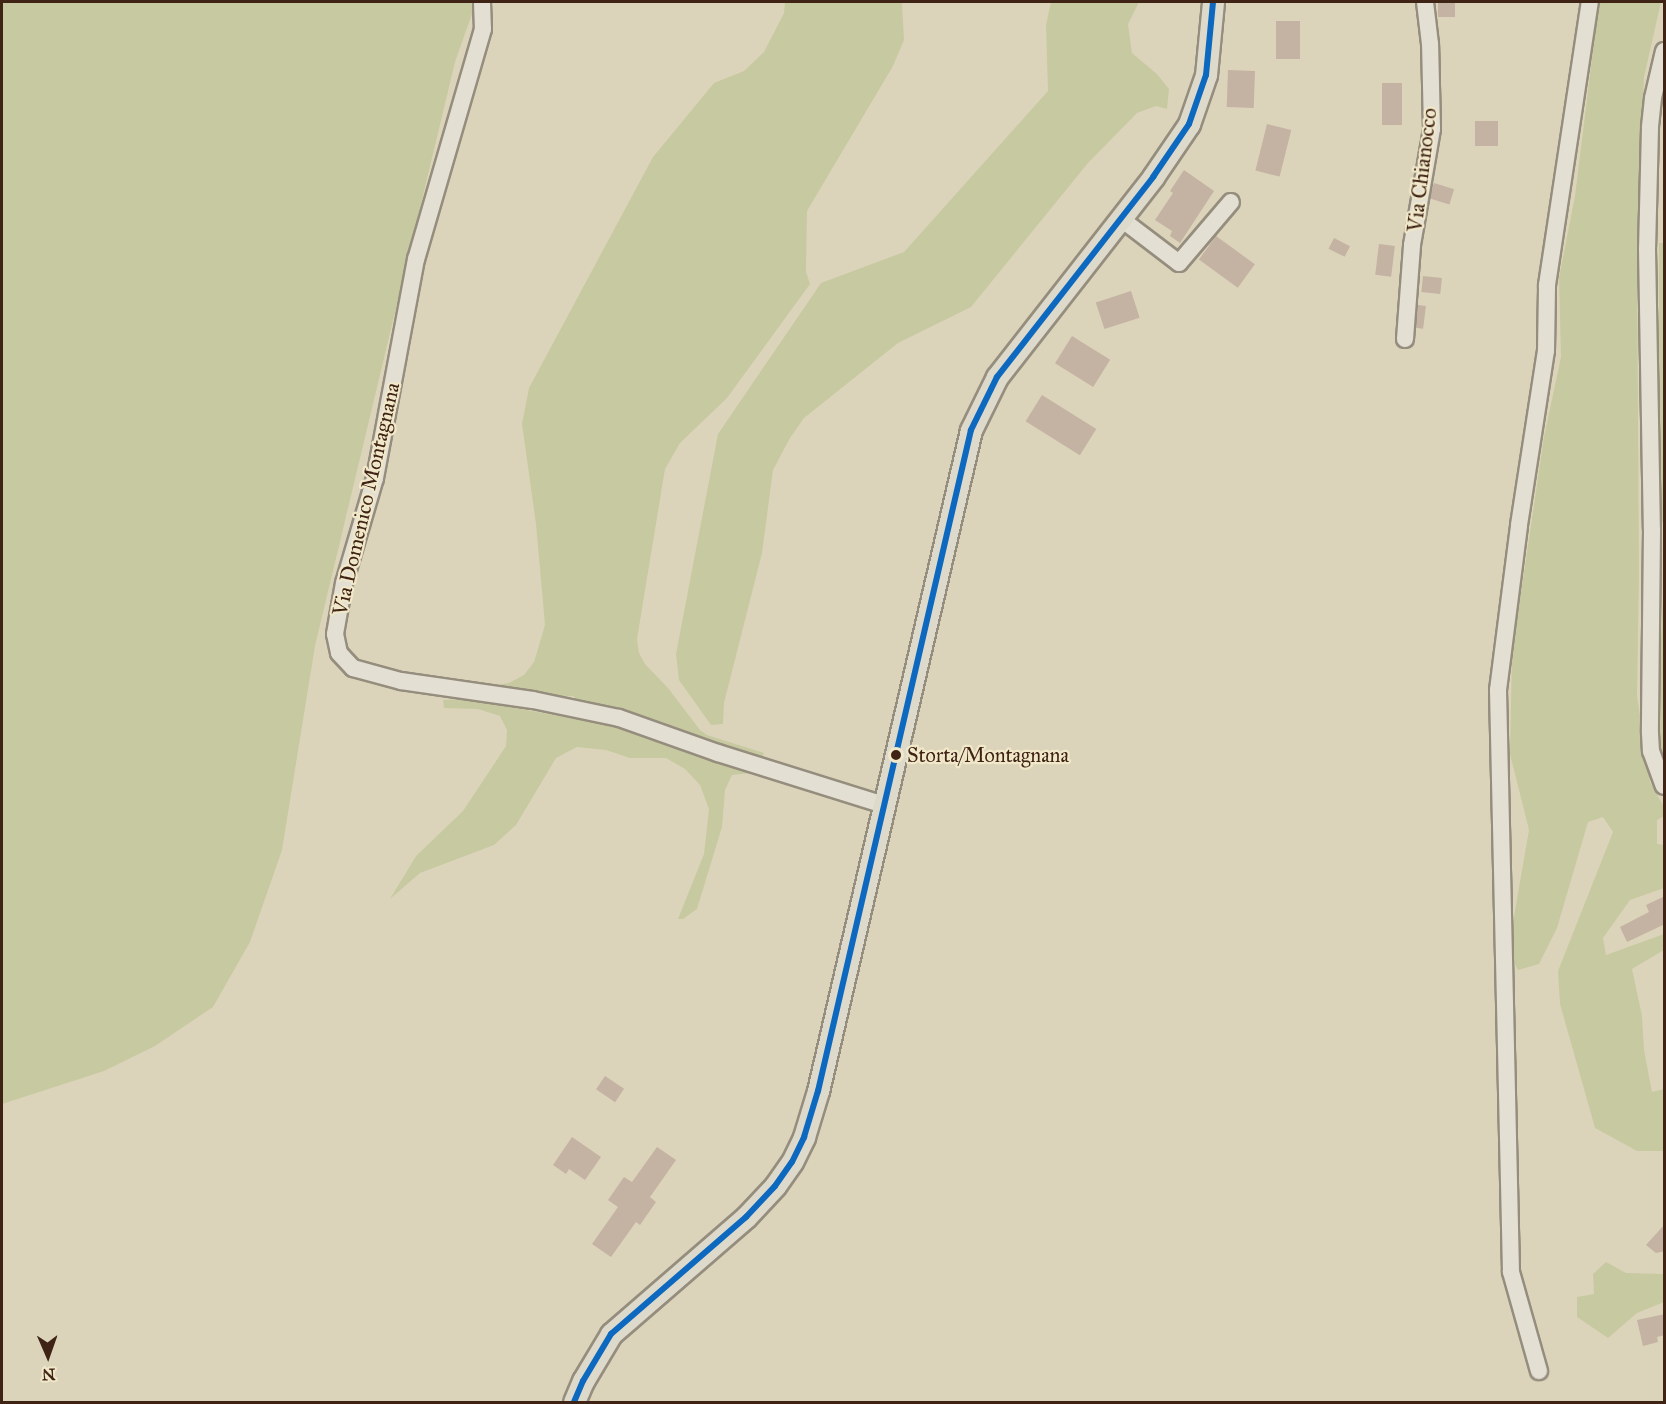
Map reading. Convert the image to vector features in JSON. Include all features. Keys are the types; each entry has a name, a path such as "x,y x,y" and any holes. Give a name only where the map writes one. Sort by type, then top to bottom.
{"main road":[{"path":"574,1402 583,1381 611,1334 746,1217 775,1186 792,1162 804,1137 818,1091 965,448 978,413 998,377 1189,124 1206,75 1213,2"}],"street":[{"name":"Via Domenico Montagnana","path":"482,2 483,29 416,259 375,478 344,583 335,634 339,653 352,668 401,681 532,700 619,718 718,753 884,805"},
{"name":"Via Chianocco","path":"1405,339 1412,244 1432,129 1431,44 1425,2"},
{"path":"1539,1371 1511,1272 1498,690 1519,525 1546,351 1547,285 1590,2"},
{"path":"1665,51 1653,98 1647,206 1652,530 1650,733 1651,751 1665,786"},
{"path":"1120,218 1179,263 1230,201"}],"green space":[{"path":"2,2 472,2 472,14 455,62 315,646 282,850 250,942 213,1007 155,1046 104,1071 2,1104"},
{"path":"785,2 902,2 904,40 893,66 807,211 806,272 810,284 727,398 680,443 665,469 637,639 639,653 645,664 668,688 700,730 707,735 764,753 761,760 584,706 573,696 547,698 490,686 509,683 524,675 534,662 545,625 536,524 522,424 529,388 653,157 714,83 744,71 764,52 784,13"},
{"path":"1051,2 1139,2 1128,24 1132,53 1157,74 1169,89 1167,109 1156,106 1137,113 1088,163 971,307 898,343 804,418 773,470 762,553 724,703 723,724 711,725 679,680 676,654 718,434 821,283 904,252 1048,91 1046,25"},
{"path":"1599,2 1661,2 1644,77 1637,252 1639,574 1637,696 1650,782 1664,807 1664,816 1657,820 1657,844 1664,845 1664,888 1630,900 1603,938 1606,955 1664,934 1664,950 1632,969 1642,1016 1644,1050 1652,1092 1664,1089 1664,1151 1637,1151 1595,1128 1560,1004 1558,971 1613,832 1603,817 1588,822 1557,928 1539,964 1518,970 1508,951 1529,830 1510,754 1512,654 1544,437 1561,357 1559,278 1575,196"},
{"path":"1659,243 1664,243 1664,522 1659,522"},
{"path":"1664,580 1664,769 1660,763 1656,728"},
{"path":"465,699 642,731 752,773 732,775 725,790 722,827 697,909 683,919 678,919 704,854 709,809 700,785 685,769 666,758 630,758 606,750 577,747 556,758 516,825 494,845 420,873 390,899 416,856 463,811 506,746 507,730 500,716 478,709 444,708 443,700"},
{"path":"1606,1262 1626,1273 1664,1274 1664,1302 1637,1313 1608,1338 1577,1317 1577,1297 1594,1294 1593,1274"}],"building":[{"path":"1438,2 1455,2 1455,17 1438,17"},
{"path":"1276,21 1300,21 1300,59 1276,59"},
{"path":"1228,70 1255,71 1254,108 1227,107"},
{"path":"1382,83 1402,83 1402,125 1382,125"},
{"path":"1475,121 1498,121 1498,146 1475,146"},
{"path":"1267,124 1291,130 1280,177 1255,171"},
{"path":"1184,170 1214,191 1180,243 1170,236 1172,231 1155,220 1173,193 1170,191"},
{"path":"1434,183 1454,189 1449,204 1429,198"},
{"path":"1216,236 1255,264 1238,288 1199,259"},
{"path":"1334,238 1350,246 1345,257 1329,249"},
{"path":"1379,244 1395,246 1391,277 1375,275"},
{"path":"1423,276 1442,278 1440,294 1421,292"},
{"path":"1131,291 1140,318 1104,329 1096,302"},
{"path":"1418,305 1426,306 1423,329 1415,328"},
{"path":"1072,336 1110,360 1093,387 1055,363"},
{"path":"1042,395 1096,429 1080,455 1026,421"},
{"path":"1665,896 1665,924 1627,942 1620,927 1649,912 1646,905"},
{"path":"605,1076 624,1089 615,1102 596,1089"},
{"path":"572,1137 601,1157 585,1180 569,1169 566,1174 553,1165"},
{"path":"657,1147 676,1160 650,1197 656,1202 640,1225 636,1222 611,1257 592,1244 618,1207 608,1200 624,1177 632,1182"},
{"path":"1665,1224 1665,1251 1656,1253 1646,1245"},
{"path":"1665,1314 1665,1335 1657,1337 1658,1342 1643,1346 1637,1320"}],"transit line":[{"path":"574,1402 583,1381 611,1334 746,1217 775,1186 792,1162 804,1137 818,1091 971,430 997,377 1153,177 1189,124 1206,75 1213,2"}],"place":[{"name":"Storta/Montagnana","path":"896,755"}]}
